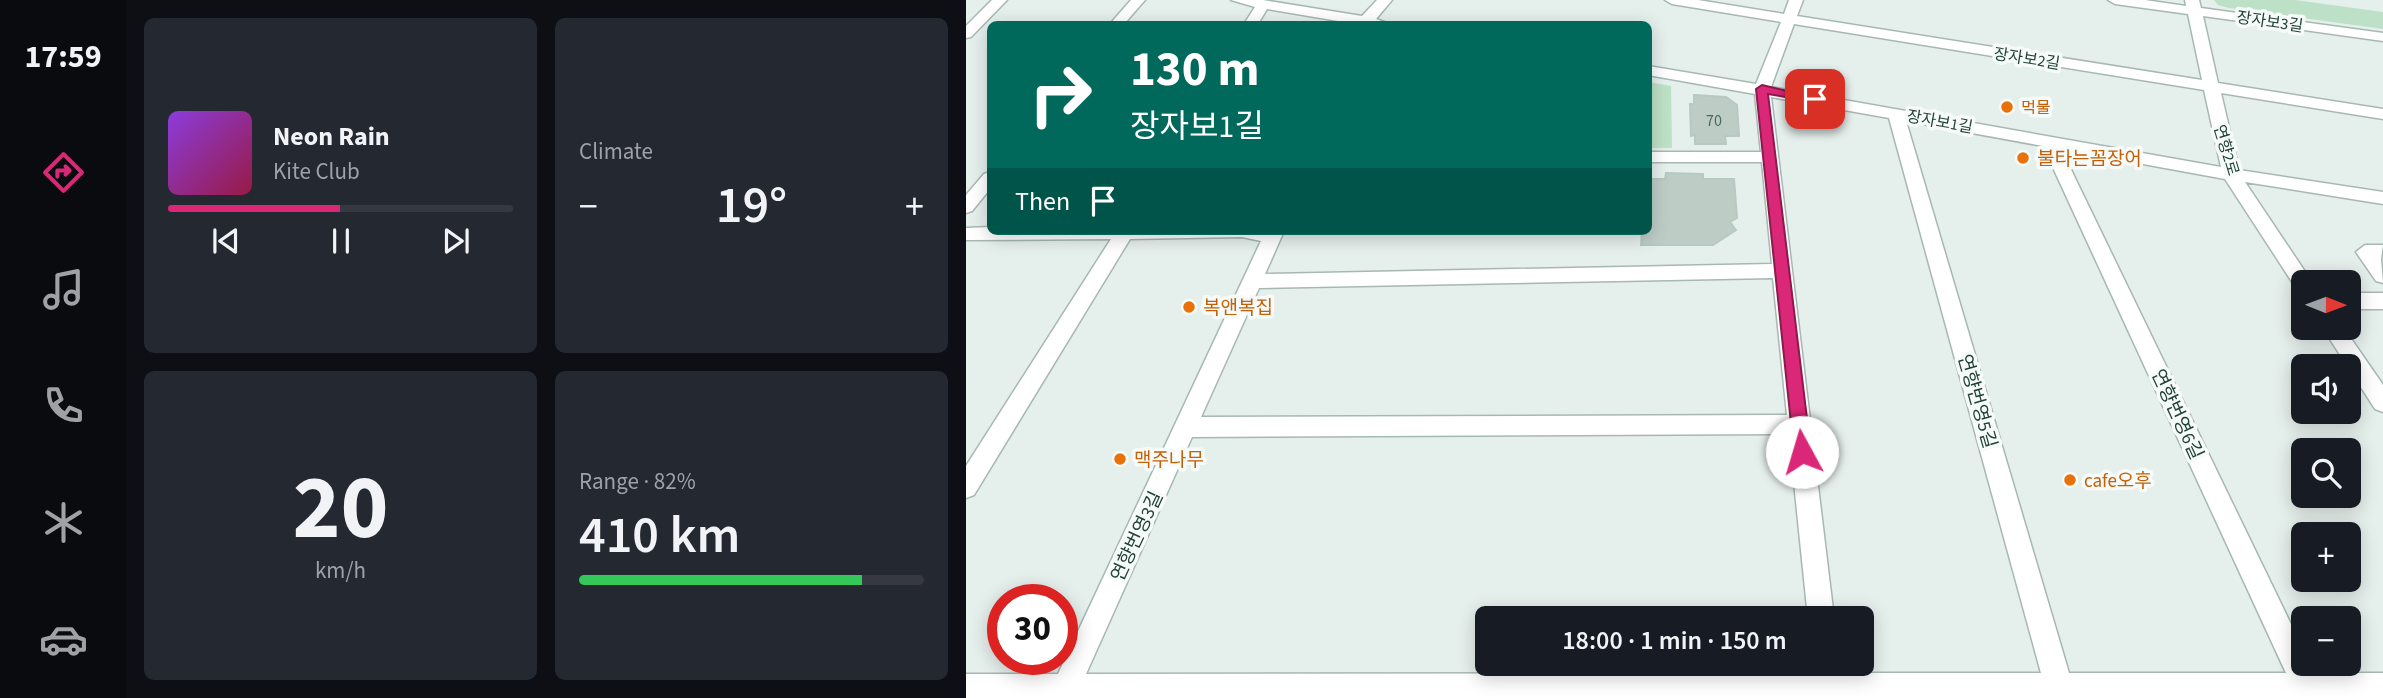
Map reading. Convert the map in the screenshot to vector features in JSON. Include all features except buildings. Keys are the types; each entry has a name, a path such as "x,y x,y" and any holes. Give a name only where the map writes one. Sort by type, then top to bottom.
{"street":[{"path":"966,34 1000,0"},
{"path":"1120,21 1138,0"},
{"path":"1238,0 1352,21"},
{"path":"1365,21 1385,0"},
{"name":"장자보2길","path":"1672,0 2383,114"},
{"path":"1796,0 1762,89 1820,606"},
{"name":"장자보3길","path":"2115,0 2192,5 2383,37"},
{"path":"1253,21 1263,5"},
{"name":"연향2로","path":"2192,5 2231,174 2294,270"},
{"name":"장자보1길","path":"1652,71 2231,174 2383,198"},
{"name":"연향번영5길","path":"1896,113 2059,688"},
{"name":"연향번영6길","path":"2049,141 2306,686"},
{"path":"1652,156 1769,157"},
{"path":"966,207 987,182"},
{"path":"966,234 987,234"},
{"path":"966,487 1123,235"},
{"name":"연향번영3길","path":"1066,687 1274,235"},
{"path":"2383,252 2365,252 2383,276"},
{"path":"1254,281 1782,271"},
{"path":"2361,301 2383,301"},
{"path":"2341,340 2383,404"},
{"path":"1186,427 1799,424"},
{"path":"966,688 1669,693 1828,676 2059,688 2383,687"}],"green space":[{"path":"2214,0 2295,0 2383,12 2383,29 2229,8 2218,5"},
{"path":"1652,83 1671,86 1672,148 1652,148"}],"place":[{"name":"먹물","path":"2007,107"},
{"name":"불타는꼼장어","path":"2023,158"},
{"name":"복앤복집","path":"1189,307"},
{"name":"맥주나무","path":"1120,459"},
{"name":"cafe오후","path":"2070,480"}],"route":[{"path":"1802,452 1762,89 1815,99"}]}
